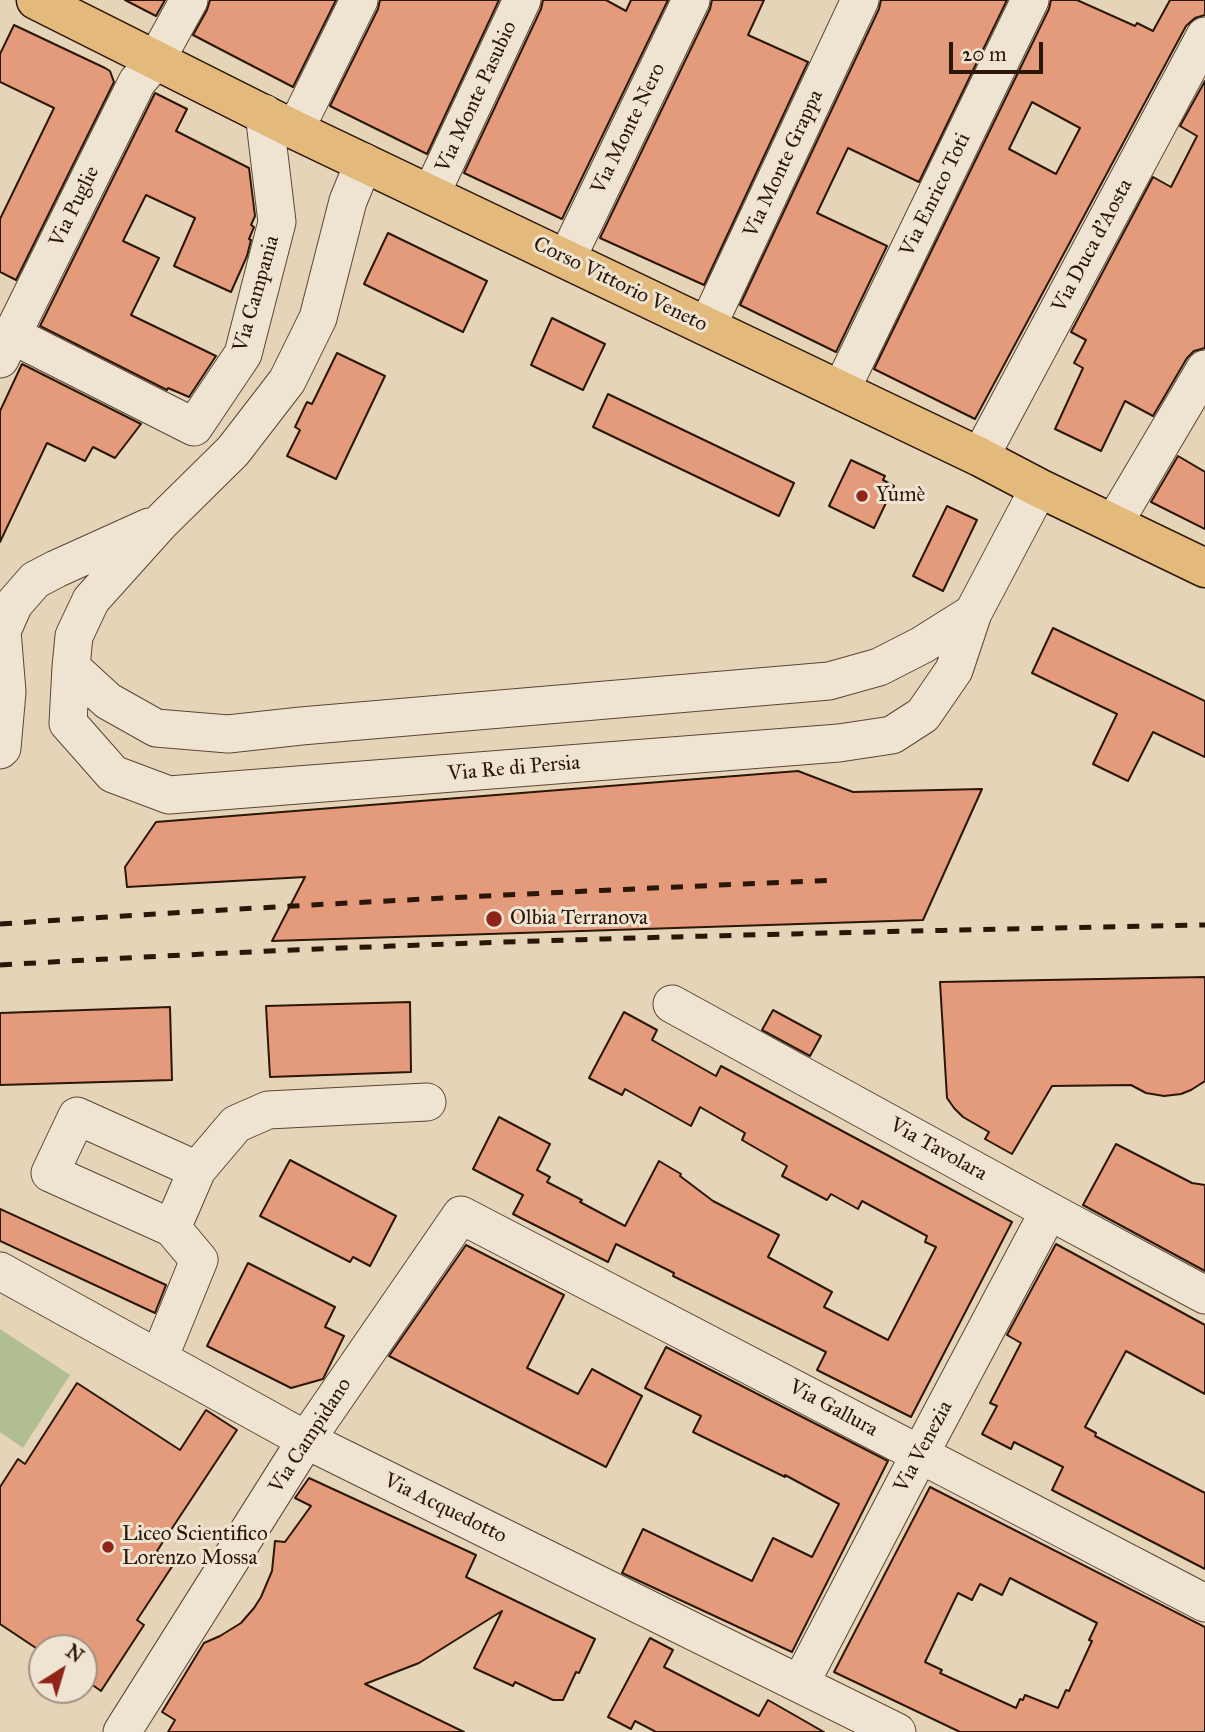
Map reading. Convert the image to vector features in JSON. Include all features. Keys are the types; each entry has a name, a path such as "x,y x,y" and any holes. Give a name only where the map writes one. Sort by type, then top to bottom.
{"main road":[{"name":"Corso Vittorio Veneto","path":"36,0 279,121 980,457 1205,568"}],"street":[{"name":"Via Puglie","path":"6,347 137,82 156,60 189,0"},
{"path":"279,121 359,0"},
{"name":"Via Monte Pasubio","path":"431,194 522,0"},
{"name":"Via Monte Nero","path":"566,258 691,0"},
{"name":"Via Monte Grappa","path":"707,327 860,0"},
{"name":"Via Enrico Toti","path":"841,390 1030,0"},
{"name":"Via Duca d'Aosta","path":"980,457 1205,36"},
{"name":"Via Campania","path":"6,347 194,427 243,354 277,222 279,121"},
{"name":"Via Re di Persia","path":"364,162 348,201 318,318 287,381 233,451 162,521 91,600 74,636 68,723 113,774 169,795 839,743 892,735 923,715 954,670 973,613 1039,488"},
{"path":"1114,523 1205,369"},
{"path":"0,750 7,692 2,631 14,604 35,580 162,521"},
{"path":"56,569 85,580 91,600"},
{"path":"71,667 108,701 156,728 228,734 830,681 879,667 922,645 973,613"},
{"name":"Via Tavolara","path":"672,1004 1205,1295"},
{"path":"172,1228 197,1170 236,1124 268,1110 427,1102"},
{"path":"159,1358 199,1260 172,1228 50,1173 76,1116 197,1170"},
{"name":"Via Venezia","path":"800,1684 1049,1212"},
{"name":"Via Gallura","path":"461,1215 1205,1603"},
{"name":"Via Campidano","path":"122,1732 306,1440 461,1215"},
{"name":"Via Acquedotto","path":"0,1271 306,1440 897,1732"}],"green space":[{"path":"0,1329 70,1375 23,1448 0,1432"}],"building":[{"path":"125,0 165,0 156,16"},
{"path":"210,0 336,0 293,87 193,35"},
{"path":"380,0 499,0 427,154 330,106"},
{"path":"543,0 606,0 626,11 631,0 668,0 562,219 464,173"},
{"path":"712,0 764,0 748,35 808,62 704,285 600,238"},
{"path":"881,0 1007,0 919,182 848,148 817,213 887,246 836,352 740,305"},
{"path":"1051,0 1077,0 1135,26 1137,23 1153,31 1170,0 1205,0 1205,15 1195,18 1186,26 975,419 874,369","holes":["1032,102 1080,128 1056,174 1009,149"]},
{"path":"14,25 105,68 110,71 114,82 16,280 0,272 0,219 54,108 0,82 0,54"},
{"path":"1205,81 1205,348 1194,351 1187,358 1153,416 1125,401 1101,451 1055,429 1083,368 1074,363 1086,340 1071,332 1153,177 1171,187 1197,136 1180,126"},
{"path":"155,93 187,109 176,131 249,168 255,216 251,225 254,227 247,256 231,292 174,266 195,218 146,195 123,241 159,258 131,315 216,356 189,397 168,388 167,390 40,326"},
{"path":"388,233 487,281 463,332 364,284"},
{"path":"552,318 605,344 583,390 531,365"},
{"path":"337,353 385,376 336,479 287,456 300,430 295,427 307,402 312,404"},
{"path":"22,364 141,424 115,458 93,447 85,461 47,443 0,542 0,411"},
{"path":"608,394 794,483 779,516 593,427"},
{"path":"1178,456 1205,472 1205,529 1151,502"},
{"name":"Yumè","path":"851,460 885,476 883,480 894,486 874,528 829,506"},
{"path":"947,506 977,520 943,591 913,576"},
{"path":"1053,628 1205,701 1205,757 1153,732 1128,781 1093,764 1117,714 1032,673"},
{"name":"Olbia Terranova","path":"798,771 853,792 982,789 923,920 272,941 305,877 127,887 125,867 156,822"},
{"path":"1205,977 1205,1081 1191,1090 1164,1096 1146,1093 1131,1085 1052,1086 1012,1154 985,1139 989,1132 963,1117 947,1098 940,982"},
{"path":"410,1002 411,1072 270,1077 266,1006"},
{"path":"170,1007 172,1080 0,1085 0,1013"},
{"path":"773,1010 821,1036 810,1056 762,1030"},
{"path":"624,1012 657,1030 652,1040 716,1076 721,1066 1012,1222 911,1417 817,1370 826,1352 673,1276 674,1273 616,1244 608,1262 513,1214 523,1195 473,1169 499,1117 550,1144 537,1170 550,1177 547,1182 625,1226 659,1161 681,1174 680,1176 713,1201 779,1235 768,1257 832,1292 824,1307 888,1340 936,1247 925,1242 927,1236 862,1201 858,1209 831,1194 827,1200 782,1176 787,1166 742,1140 745,1133 700,1107 691,1126 625,1089 622,1095 589,1078"},
{"path":"1116,1144 1192,1183 1205,1185 1205,1271 1083,1205"},
{"path":"290,1160 396,1216 370,1266 353,1257 350,1262 260,1216"},
{"path":"0,1209 166,1285 155,1313 0,1241"},
{"path":"1056,1244 1205,1325 1205,1394 1126,1351 1085,1427 1096,1433 1095,1436 1205,1493 1205,1569 1052,1490 1063,1467 1014,1442 1011,1449 982,1434 997,1406 990,1403 1021,1343 1007,1335"},
{"path":"466,1245 564,1295 527,1368 578,1394 592,1369 642,1396 606,1467 389,1356"},
{"path":"248,1263 335,1307 325,1327 344,1336 323,1379 291,1388 207,1346"},
{"path":"666,1347 888,1461 792,1652 622,1573 643,1529 752,1581 773,1538 812,1557 839,1504 785,1475 693,1432 701,1416 645,1388"},
{"path":"77,1383 180,1450 206,1410 237,1430 157,1551 175,1562 137,1620 144,1625 101,1691 98,1689 98,1634 28,1634 28,1643 0,1624 0,1487 18,1459 25,1464"},
{"path":"309,1478 476,1555 466,1577 595,1639 563,1700 553,1700 515,1682 513,1686 474,1668 502,1611 419,1663 365,1684 464,1732 168,1732 175,1720 162,1712 204,1643 241,1623 261,1597 272,1571 275,1541 285,1542 311,1506 295,1498"},
{"path":"930,1487 1205,1627 1205,1732 960,1732 834,1672","holes":["1010,1578 1097,1623 1089,1640 1092,1641 1069,1691 1066,1690 1058,1708 1025,1695 1016,1708 940,1673 942,1670 925,1662 958,1593 972,1600 980,1584 1002,1595"]},
{"path":"650,1638 673,1650 664,1667 759,1716 768,1700 824,1732 656,1732 635,1721 631,1729 608,1717"}],"railway":[{"path":"0,924 418,899 836,880"},
{"path":"0,965 451,944 1205,925"}],"place":[{"name":"Yumè","path":"862,496"},
{"name":"Olbia Terranova","path":"494,919"},
{"name":"Liceo Scientifico Lorenzo Mossa","path":"108,1547"}]}
